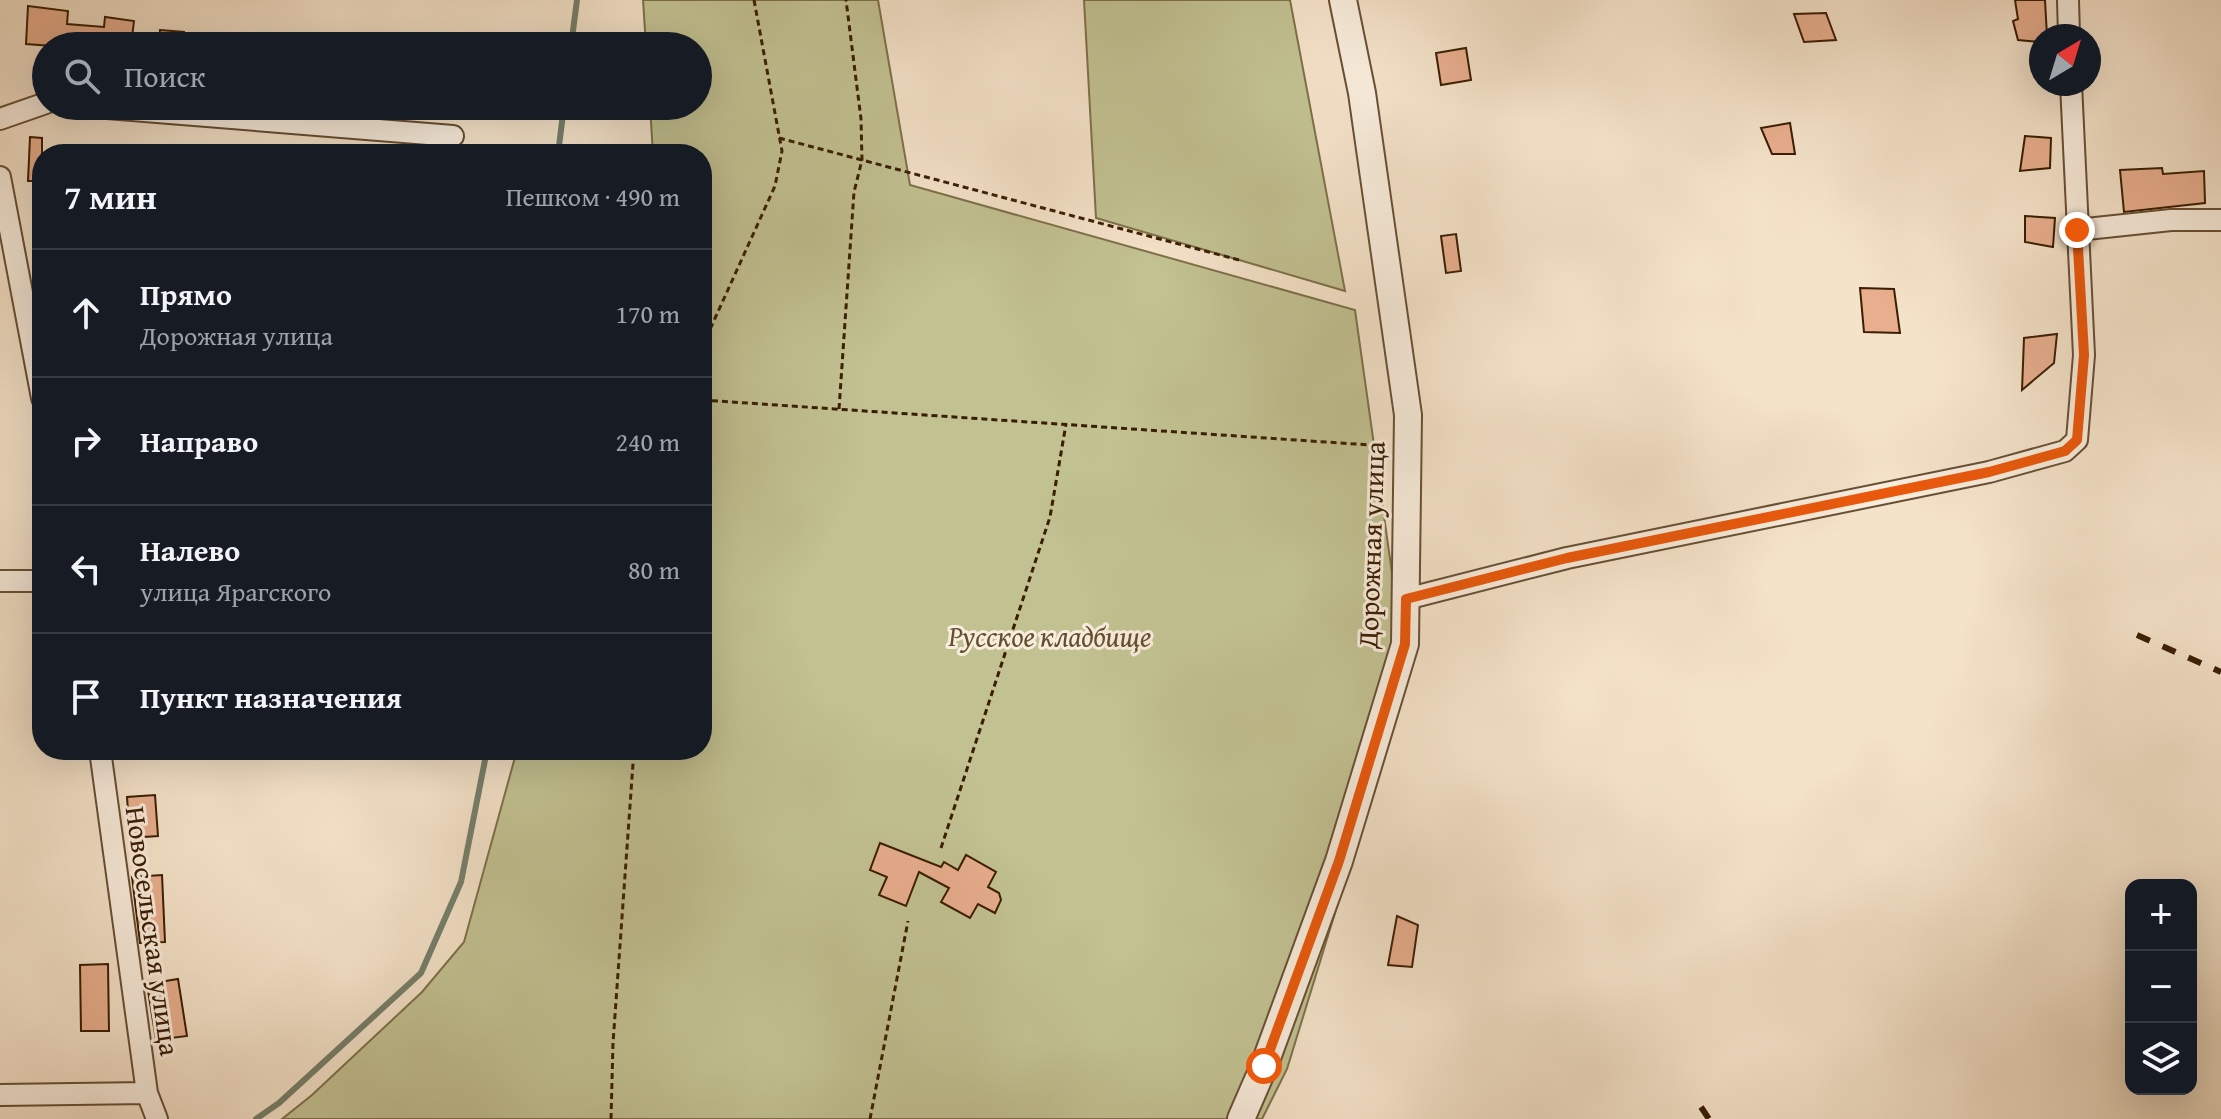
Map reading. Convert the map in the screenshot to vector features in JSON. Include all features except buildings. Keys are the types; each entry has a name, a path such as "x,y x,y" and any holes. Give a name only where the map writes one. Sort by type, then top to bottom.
{"street":[{"name":"Дорожная улица","path":"1241,1119 1264,1066 1339,861 1405,644 1408,415 1362,93 1343,0"},
{"path":"2068,0 2069,24"},
{"path":"1406,599 1567,558 1989,472 2065,451 2077,440 2084,355 2071,96"},
{"path":"0,119 32,108"},
{"path":"255,120 453,136"},
{"path":"0,177 32,345"},
{"path":"2077,230 2171,220 2221,220"},
{"path":"0,581 32,581"},
{"name":"Новосельская улица","path":"101,760 147,1093 157,1119"},
{"path":"0,1095 147,1093"}],"path":[{"path":"712,325 775,186 782,151 754,0"},
{"path":"839,409 854,192 862,160 861,119 846,0"},
{"path":"779,138 1239,260"},
{"path":"712,401 1408,448"},
{"path":"941,848 1050,517 1066,424"},
{"path":"611,1119 613,1043 633,760"},
{"path":"870,1119 908,921"}],"green space":[{"name":"Русское кладбище","path":"643,0 878,0 910,185 1355,310 1402,644 1379,770 1287,1069 1262,1119 282,1119 422,992 464,942 514,760 712,760 712,144 652,144 651,120 712,120 712,32 645,32"},
{"path":"1084,0 1290,0 1345,291 1096,218"}],"waterway":[{"path":"573,32 577,0"},
{"path":"559,144 562,120"},
{"path":"256,1119 279,1103 421,973 461,882 485,760"}],"railway":[{"path":"2137,635 2221,672"},
{"path":"1701,1107 1709,1119"}],"route":[{"path":"1264,1066 1339,861 1405,644 1406,599 1567,558 1989,472 2065,451 2077,440 2084,355 2077,230"}]}
